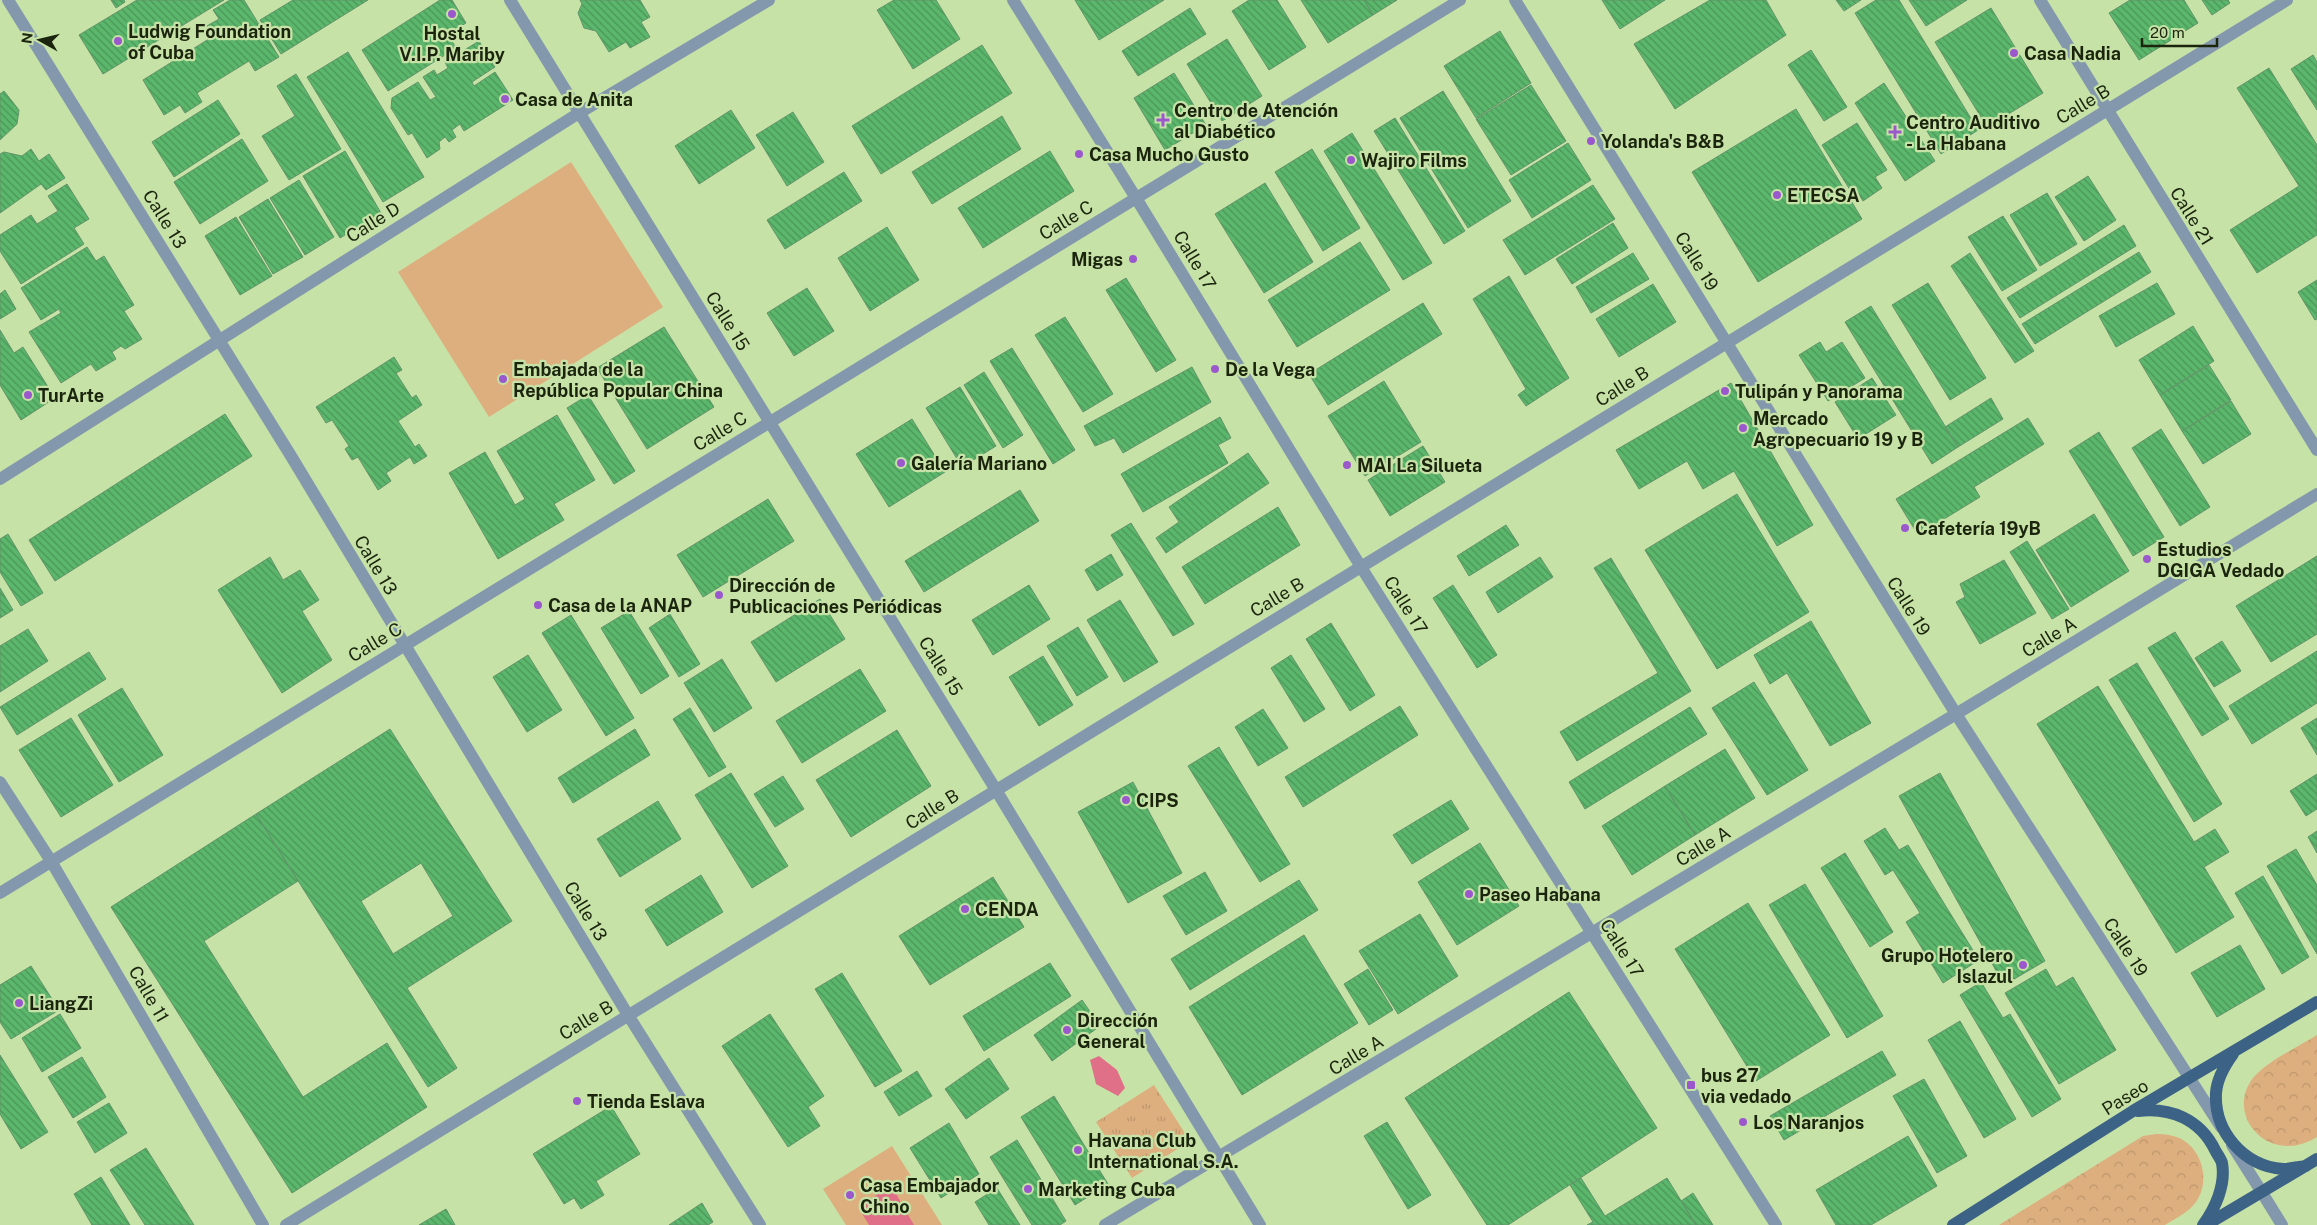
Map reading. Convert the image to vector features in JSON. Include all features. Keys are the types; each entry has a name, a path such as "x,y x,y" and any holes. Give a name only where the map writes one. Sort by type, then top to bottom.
{"main road":[{"name":"Paseo","path":"1953,1225 2133,1111 2317,1002"},
{"path":"2235,1050 2222,1069 2216,1091 2217,1114 2226,1135 2241,1153 2261,1164 2283,1169 2311,1162"},
{"path":"2133,1111 2156,1109 2178,1114 2198,1126 2212,1143 2222,1164 2220,1188 2214,1210 2205,1225"},
{"path":"2205,1225 2311,1162"}],"street":[{"name":"Calle 13","path":"8,0 219,339 628,1015 760,1225"},
{"name":"Calle 15","path":"510,0 996,790 1260,1225"},
{"name":"Calle D","path":"0,479 579,113 769,0"},
{"name":"Calle 17","path":"1013,0 1361,567 1776,1225"},
{"name":"Calle C","path":"0,894 51,861 1460,0"},
{"name":"Calle 19","path":"1515,0 1956,714 2190,1078 2282,1225"},
{"name":"Calle 21","path":"2040,0 2317,450"},
{"name":"Calle B","path":"286,1225 2287,0"},
{"name":"Calle A","path":"1105,1225 1956,714 2317,494"},
{"name":"Calle 11","path":"0,782 51,861 263,1225"}],"green space":[{"path":"571,162 663,307 489,417 398,272"},
{"path":"2317,1035 2317,1137 2299,1145 2283,1146 2268,1141 2256,1133 2248,1121 2244,1107 2245,1092 2253,1078 2266,1066"},
{"path":"1154,1085 1190,1141 1132,1178 1096,1122"},
{"path":"2156,1134 2177,1137 2190,1145 2200,1160 2203,1177 2203,1186 2193,1206 2165,1225 1999,1225 2143,1136"},
{"path":"892,1146 942,1225 846,1225 823,1189"}],"shaded area":[{"path":"1099,1056 1117,1070 1125,1088 1118,1096 1096,1084 1090,1060"},
{"path":"886,1189 895,1192 914,1225 869,1225 861,1212 867,1201"}],"building":[{"path":"111,0 124,0 125,2 116,8"},
{"path":"137,0 224,0 103,74 79,35"},
{"path":"230,0 244,0 279,57 255,71 249,61 197,93 202,102 185,113 180,105 164,115 143,80 212,37 205,27 219,19 213,10"},
{"path":"293,0 368,0 281,54 260,20"},
{"path":"440,0 452,0 466,23 448,34 456,48 388,91 362,50"},
{"path":"580,0 640,0 650,17 641,22 650,37 630,48 626,42 609,52 596,31 584,28 578,13 582,4"},
{"path":"894,0 936,0 960,39 913,69 877,10"},
{"path":"1075,0 1164,0 1099,40"},
{"path":"1249,0 1277,0 1306,47 1269,70 1232,11"},
{"path":"1301,0 1364,0 1373,15 1328,43"},
{"path":"1364,0 1397,0 1373,15"},
{"path":"1602,0 1665,0 1620,29"},
{"path":"1710,0 1766,0 1786,35 1675,109 1634,44"},
{"path":"1836,0 1861,0 1844,11"},
{"path":"1876,0 1899,0 1978,130 1941,154 1855,13"},
{"path":"1909,0 1967,0 1926,26"},
{"path":"2130,0 2184,0 2198,23 2139,60 2109,13"},
{"path":"2202,0 2228,0 2230,3 2212,15"},
{"path":"1190,8 1206,34 1138,76 1122,51"},
{"path":"1991,8 2043,93 1987,127 1935,42"},
{"path":"1500,31 1531,83 1476,118 1444,66"},
{"path":"1227,39 1262,96 1222,121 1187,64"},
{"path":"479,41 495,67 472,82 474,86 495,72 513,100 464,131 460,124 452,130 456,137 449,142 445,137 439,142 440,149 427,158 412,133 408,135 391,108 392,98 418,82 430,100 436,97 423,77 434,70 437,75 448,68 445,62"},
{"path":"982,45 1012,93 881,174 852,126"},
{"path":"1811,50 1847,107 1824,121 1788,65"},
{"path":"348,52 424,177 383,202 307,77"},
{"path":"2313,55 2317,62 2317,110 2291,69"},
{"path":"2269,68 2317,145 2317,235 2257,273 2230,230 2299,186 2237,88"},
{"path":"1174,73 1206,125 1165,150 1134,98"},
{"path":"296,74 341,149 289,180 262,136 295,116 277,86"},
{"name":"Centro Auditivo - La Habana","path":"1884,83 1935,161 1905,181 1855,103"},
{"path":"1531,85 1566,141 1511,175 1476,119"},
{"path":"4,91 19,110 17,124 0,140 0,94"},
{"path":"1443,91 1511,201 1468,228 1400,118"},
{"path":"218,100 240,134 174,177 152,142"},
{"name":"ETECSA","path":"1796,109 1862,219 1758,282 1692,172"},
{"path":"731,110 755,148 699,184 675,146"},
{"path":"793,112 824,162 787,186 756,135"},
{"path":"1002,116 1021,149 932,204 912,172"},
{"path":"1395,118 1465,231 1444,244 1374,131"},
{"path":"1857,123 1887,170 1875,177 1882,188 1863,201 1856,190 1852,193 1822,145"},
{"path":"1352,133 1432,263 1403,280 1324,151"},
{"path":"242,139 268,181 200,224 174,182"},
{"path":"1568,143 1591,180 1532,218 1509,180"},
{"path":"31,149 39,161 49,154 65,178 46,190 41,184 0,213 0,154 4,152 22,156"},
{"path":"1312,149 1360,228 1323,251 1275,172"},
{"path":"345,151 381,213 340,238 303,176"},
{"path":"1050,151 1074,191 983,248 958,208"},
{"path":"844,172 862,201 785,249 767,220"},
{"path":"2088,176 2116,220 2084,241 2055,197"},
{"path":"299,180 334,237 305,255 270,198"},
{"path":"1265,183 1313,262 1264,293 1215,214"},
{"path":"67,184 89,219 74,228 84,244 21,284 0,251 0,235 31,215 37,224 58,211 48,196"},
{"path":"1593,185 1615,219 1525,275 1503,240"},
{"path":"2047,193 2077,244 2040,266 2010,215"},
{"path":"268,199 303,257 273,274 239,217"},
{"path":"2003,216 2037,270 2002,291 1968,237"},
{"path":"236,217 272,276 240,295 205,236"},
{"path":"1613,223 1628,248 1572,284 1556,259"},
{"path":"2124,225 2136,246 2020,318 2007,298"},
{"path":"887,227 919,280 870,311 838,258"},
{"path":"1360,242 1390,290 1297,347 1268,300"},
{"path":"87,247 96,261 104,256 134,305 124,311 142,339 125,349 121,346 112,352 116,359 96,371 91,364 61,383 29,332 61,313 59,309 41,320 21,288"},
{"path":"2139,252 2151,272 2035,344 2022,324"},
{"path":"1633,253 1649,279 1591,313 1576,287"},
{"path":"1970,253 2034,351 2015,363 1951,266"},
{"path":"1509,276 1569,378 1526,406 1518,395 1526,389 1473,299"},
{"path":"1126,278 1176,360 1156,372 1106,290"},
{"path":"2317,280 2317,319 2315,320 2298,292"},
{"path":"1928,283 1986,378 1950,400 1892,305"},
{"path":"2157,283 2175,314 2116,347 2099,316"},
{"path":"1653,284 1676,322 1619,357 1596,319"},
{"path":"807,288 834,331 794,356 767,313"},
{"path":"5,290 16,309 0,319 0,294"},
{"path":"1423,303 1442,334 1328,405 1309,374"},
{"path":"1871,306 1958,447 1932,464 1845,322"},
{"path":"1065,317 1113,394 1083,412 1035,335"},
{"path":"2193,326 2214,361 2160,395 2139,360"},
{"path":"664,327 714,407 647,449 597,368"},
{"path":"0,330 14,353 23,347 55,398 21,420 0,385"},
{"path":"1820,342 1826,352 1842,342 1865,378 1828,401 1799,355"},
{"path":"1012,348 1075,450 1053,464 990,361"},
{"path":"394,357 402,370 396,373 412,398 416,395 422,405 398,421 415,447 419,444 427,456 414,464 410,457 386,473 391,481 378,490 358,457 352,460 345,449 349,446 332,420 326,423 316,407"},
{"path":"2209,365 2231,400 2182,431 2160,395"},
{"path":"1192,367 1211,402 1123,453 1114,438 1095,446 1084,426"},
{"path":"984,372 1023,435 1003,448 964,385"},
{"path":"1872,378 1896,415 1858,439 1835,402"},
{"path":"1384,381 1421,442 1365,476 1328,416"},
{"path":"1731,383 1813,525 1777,546 1734,471 1703,489 1687,461 1639,489 1616,450"},
{"path":"960,387 996,446 962,467 926,408"},
{"path":"588,395 635,471 614,484 567,408"},
{"path":"1991,398 2003,419 1958,447 1945,427"},
{"path":"2231,401 2251,434 2203,464 2182,431"},
{"path":"225,414 252,456 55,581 29,540"},
{"path":"557,415 595,480 554,504 564,520 498,559 449,473 485,452 515,505 525,499 497,451"},
{"path":"1220,417 1231,438 1218,445 1228,463 1143,512 1121,474"},
{"path":"2028,418 2044,444 1974,487 1980,497 1918,535 1896,499"},
{"name":"Galería Mariano","path":"912,419 945,472 889,507 856,454"},
{"path":"2161,429 2210,507 2180,526 2132,448"},
{"path":"2099,432 2164,537 2133,556 2069,451"},
{"path":"1423,446 1445,482 1390,516 1368,480"},
{"path":"1248,453 1269,483 1166,553 1156,538 1179,522 1169,507"},
{"path":"1020,490 1039,521 924,592 905,561"},
{"path":"1737,494 1809,612 1717,669 1645,550"},
{"path":"768,499 794,541 703,597 677,555"},
{"path":"1278,507 1300,545 1205,604 1182,567"},
{"path":"2094,514 2129,571 2071,607 2036,550"},
{"path":"1131,523 1194,624 1173,636 1111,535"},
{"path":"1506,525 1519,545 1469,576 1457,556"},
{"path":"8,534 43,593 21,606 0,572 0,539"},
{"path":"2027,541 2069,609 2052,619 2010,552"},
{"path":"1111,554 1123,575 1097,591 1085,570"},
{"path":"2317,556 2317,634 2271,662 2236,606"},
{"path":"270,557 283,580 300,570 319,600 302,611 332,660 282,693 218,590"},
{"path":"1540,557 1553,577 1498,613 1486,592"},
{"path":"1611,558 1691,691 1577,761 1560,732 1658,673 1594,568"},
{"path":"2004,560 2036,613 1980,644 1956,602 1965,597 1960,584"},
{"path":"1029,585 1050,619 993,655 972,620"},
{"path":"1453,585 1497,655 1477,668 1433,598"},
{"path":"0,588 13,610 0,618"},
{"path":"820,599 845,639 776,682 751,642"},
{"path":"1120,600 1158,662 1124,682 1087,620"},
{"path":"629,611 669,676 641,694 601,628"},
{"path":"670,614 700,664 679,677 649,628"},
{"path":"571,615 634,718 606,736 542,633"},
{"path":"1811,621 1871,723 1830,746 1787,673 1770,684 1754,655"},
{"path":"1331,623 1375,695 1350,711 1306,639"},
{"path":"1078,627 1108,677 1077,696 1047,646"},
{"path":"28,629 48,661 0,692 0,646"},
{"path":"2175,632 2229,719 2202,736 2148,648"},
{"path":"2222,641 2241,671 2214,687 2195,658"},
{"path":"2317,651 2317,703 2252,744 2229,706"},
{"path":"89,652 106,679 17,735 0,707"},
{"path":"528,655 562,710 527,732 493,677"},
{"path":"1291,655 1325,709 1304,722 1271,668"},
{"path":"1043,656 1073,705 1039,726 1009,677"},
{"path":"722,659 752,708 714,732 684,683"},
{"path":"2137,663 2222,804 2194,822 2109,680"},
{"path":"860,669 886,711 802,763 776,721"},
{"path":"1754,682 1808,770 1767,795 1712,708"},
{"path":"2098,686 2194,842 2215,829 2229,852 2204,867 2234,917 2176,953 2037,724"},
{"path":"122,688 163,755 119,782 78,715"},
{"path":"1400,706 1418,735 1303,807 1285,777"},
{"path":"1690,707 1707,734 1585,809 1569,782"},
{"path":"690,708 726,767 709,777 673,719"},
{"path":"1263,709 1288,748 1258,766 1235,727"},
{"path":"71,718 113,785 61,817 19,750"},
{"path":"2317,718 2317,755 2301,728"},
{"path":"390,729 512,921 407,988 457,1068 428,1087 256,814","holes":["421,863 453,916 393,954 361,901"]},
{"path":"635,729 650,755 573,803 558,778"},
{"path":"897,730 931,786 851,837 816,780"},
{"path":"1219,747 1290,864 1260,882 1188,766"},
{"path":"1725,749 1755,798 1695,835 1665,786"},
{"path":"731,773 788,866 752,888 695,795"},
{"path":"1940,773 2045,961 2004,985 1899,796"},
{"path":"2317,774 2317,809 2306,816 2290,791"},
{"path":"783,776 804,809 775,827 754,794"},
{"path":"1133,782 1182,873 1128,903 1078,812"},
{"path":"1665,786 1695,835 1632,875 1602,826"},
{"path":"1451,800 1469,829 1412,864 1393,835"},
{"path":"658,801 681,839 620,877 597,839"},
{"path":"256,814 298,881 204,941 303,1097 387,1043 427,1107 292,1193 111,907"},
{"path":"1885,828 1899,850 1908,845 1979,960 1943,983 1906,922 1920,913 1893,870 1885,875 1864,841"},
{"path":"2317,831 2317,853 2308,837"},
{"name":"Paseo Habana","path":"1480,843 1519,906 1457,945 1418,882"},
{"path":"2296,849 2317,885 2317,954 2267,866"},
{"path":"1845,853 1893,932 1870,947 1821,868"},
{"path":"1205,872 1227,911 1186,935 1163,896"},
{"path":"701,875 723,912 667,946 645,910"},
{"path":"2263,876 2309,957 2282,974 2235,893"},
{"path":"993,877 1024,927 930,985 899,936"},
{"path":"1299,880 1318,910 1190,990 1171,959"},
{"path":"1805,884 1883,1016 1847,1038 1769,905"},
{"path":"1748,903 1830,1035 1756,1081 1675,949"},
{"path":"1420,914 1458,976 1398,1014 1359,951"},
{"path":"1304,935 1358,1023 1242,1095 1189,1007"},
{"path":"2240,945 2265,989 2217,1017 2191,973"},
{"path":"1050,963 1071,996 984,1051 963,1016"},
{"path":"31,966 59,1010 11,1039 0,1022 0,985"},
{"path":"1368,969 1393,1010 1369,1025 1344,984"},
{"path":"2046,969 2056,987 2073,977 2116,1050 2059,1084 2005,993"},
{"path":"842,973 902,1071 875,1087 815,989"},
{"path":"1981,982 2003,1018 2010,1014 2061,1099 2032,1117 1960,995"},
{"path":"1569,992 1657,1128 1508,1225 1487,1225 1405,1098"},
{"name":"Dirección General","path":"1082,1000 1100,1026 1052,1061 1034,1035"},
{"path":"60,1014 81,1048 42,1072 22,1038"},
{"path":"770,1014 824,1096 808,1107 820,1126 788,1147 722,1046"},
{"path":"1960,1021 2016,1119 1984,1138 1928,1040"},
{"path":"1882,1051 1896,1075 1784,1140 1770,1116"},
{"path":"0,1055 48,1132 21,1149 0,1114"},
{"path":"82,1057 106,1097 73,1118 48,1077"},
{"path":"989,1058 1009,1089 966,1119 945,1089"},
{"path":"917,1071 932,1096 899,1116 884,1092"},
{"path":"1924,1079 1967,1156 1937,1173 1893,1096"},
{"path":"1054,1096 1108,1184 1075,1205 1021,1117"},
{"path":"109,1103 127,1133 95,1153 77,1122"},
{"path":"611,1106 640,1154 596,1181 604,1195 581,1209 574,1198 564,1204 533,1154"},
{"path":"1387,1122 1431,1195 1408,1209 1364,1136"},
{"path":"949,1123 979,1174 941,1198 910,1148"},
{"path":"1908,1136 1937,1186 1871,1225 1836,1225 1816,1190"},
{"name":"Marketing Cuba","path":"1017,1140 1066,1221 1060,1225 1032,1225 990,1157"},
{"path":"146,1148 194,1225 145,1225 110,1170"},
{"path":"101,1177 130,1225 92,1225 74,1194"},
{"path":"1581,1178 1605,1216 1667,1178 1696,1225 1587,1225 1593,1222 1570,1185"},
{"path":"997,1188 1020,1225 989,1225 975,1202"},
{"path":"1693,1193 1713,1225 1696,1225 1681,1201"},
{"path":"702,1203 713,1222 708,1225 669,1225"},
{"path":"446,1209 455,1225 419,1225"}],"place":[{"name":"Hostal V.I.P. Mariby","path":"452,14"},
{"name":"Ludwig Foundation of Cuba","path":"118,41"},
{"name":"Casa Nadia","path":"2014,53"},
{"name":"Casa de Anita","path":"505,99"},
{"name":"Centro de Atención al Diabético","path":"1163,120"},
{"name":"Centro Auditivo - La Habana","path":"1895,132"},
{"name":"Yolanda's B&B","path":"1591,141"},
{"name":"Casa Mucho Gusto","path":"1079,154"},
{"name":"Wajiro Films","path":"1351,160"},
{"name":"ETECSA","path":"1777,195"},
{"name":"Migas","path":"1133,259"},
{"name":"De la Vega","path":"1215,369"},
{"name":"Embajada de la República Popular China","path":"503,379"},
{"name":"Tulipán y Panorama","path":"1725,391"},
{"name":"TurArte","path":"28,395"},
{"name":"Mercado Agropecuario 19 y B","path":"1743,428"},
{"name":"Galería Mariano","path":"901,463"},
{"name":"MAI La Silueta","path":"1347,465"},
{"name":"Cafetería 19yB","path":"1905,528"},
{"name":"Estudios DGIGA Vedado","path":"2147,559"},
{"name":"Dirección de Publicaciones Periódicas","path":"719,595"},
{"name":"Casa de la ANAP","path":"538,605"},
{"name":"CIPS","path":"1126,800"},
{"name":"Paseo Habana","path":"1469,894"},
{"name":"CENDA","path":"965,909"},
{"name":"Grupo Hotelero Islazul","path":"2023,965"},
{"name":"LiangZi","path":"19,1003"},
{"name":"Dirección General","path":"1067,1030"},
{"name":"bus 27 via vedado","path":"1691,1085"},
{"name":"Tienda Eslava","path":"577,1101"},
{"name":"Los Naranjos","path":"1743,1122"},
{"name":"Havana Club International S.A.","path":"1078,1150"},
{"name":"Marketing Cuba","path":"1028,1189"},
{"name":"Casa Embajador Chino","path":"850,1195"}]}
